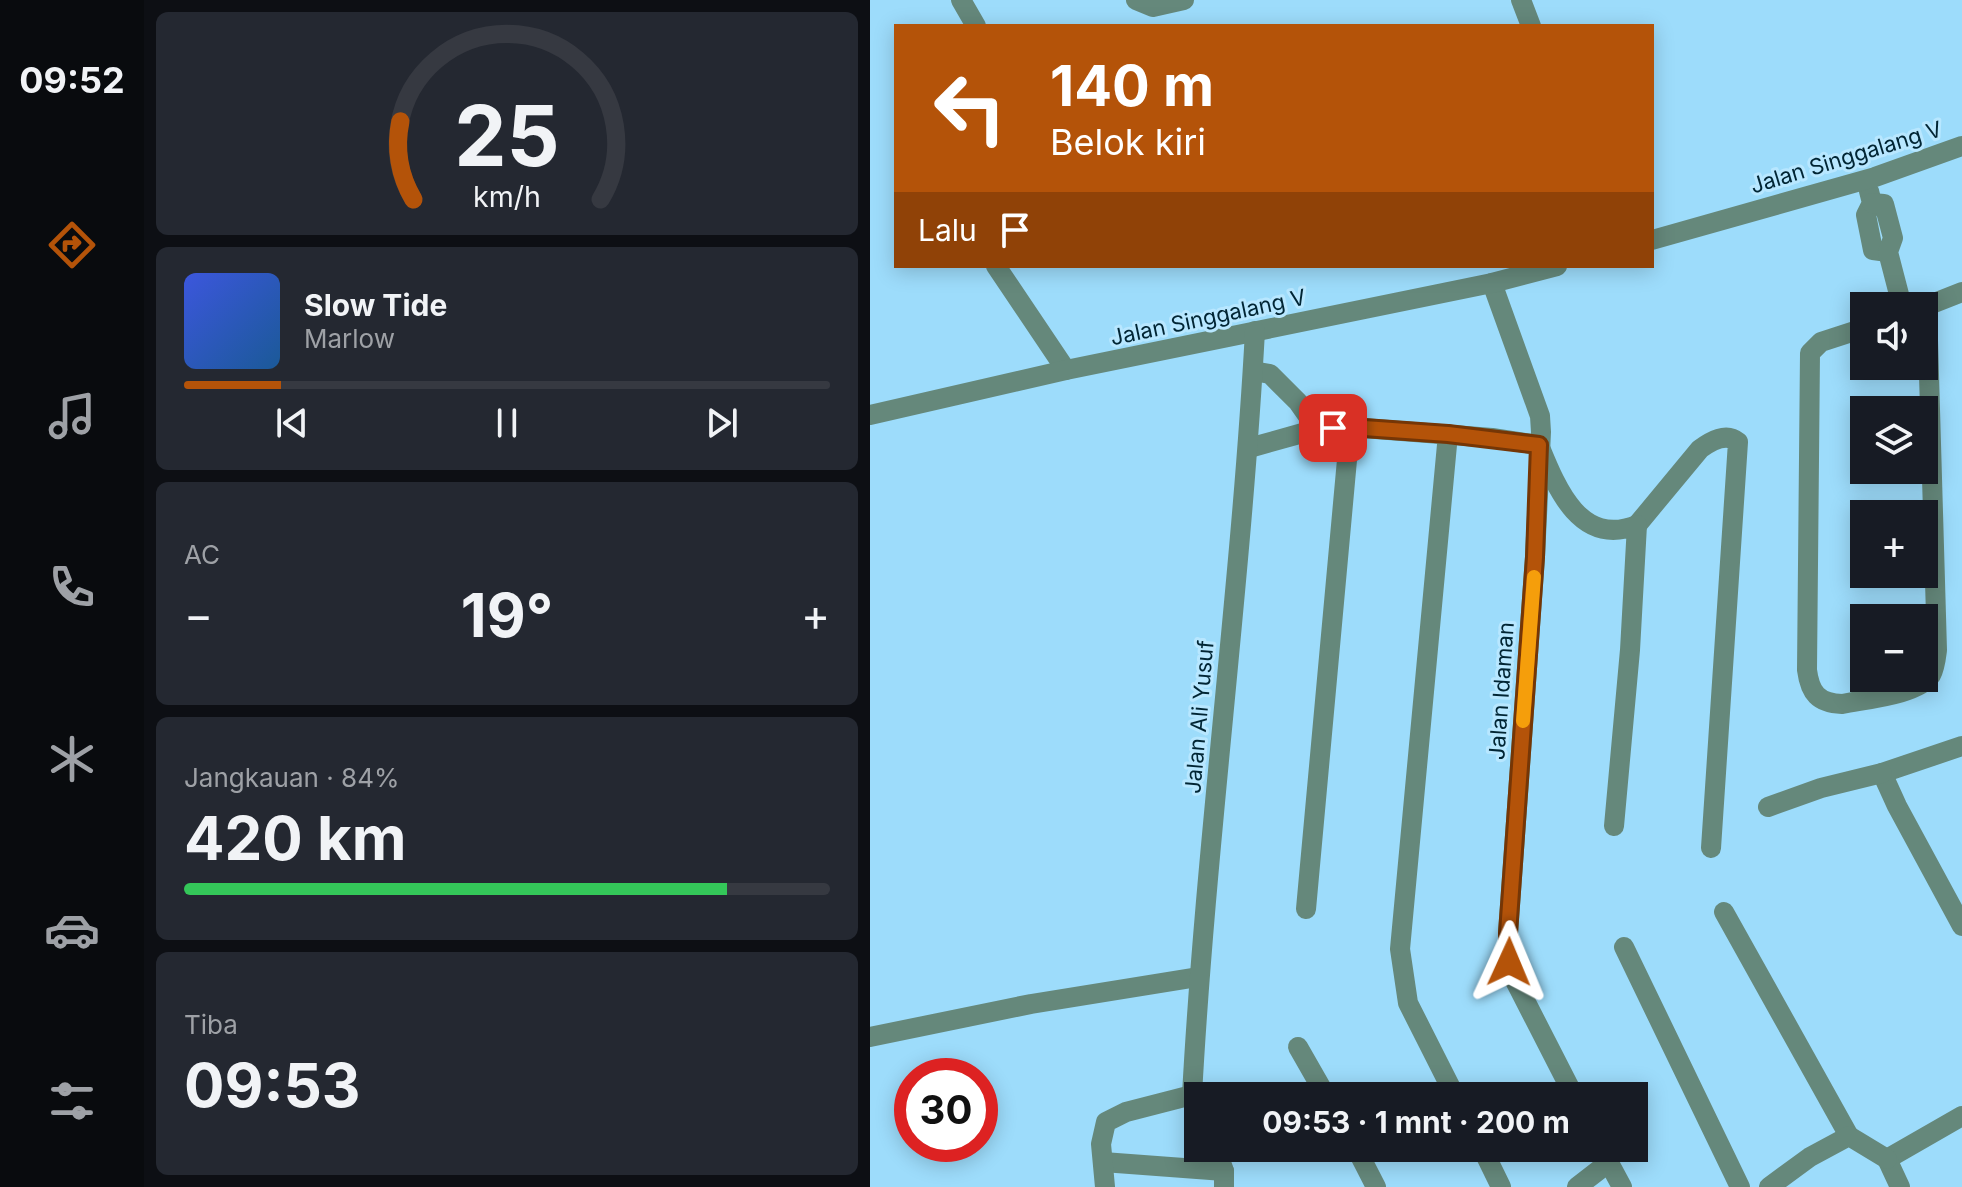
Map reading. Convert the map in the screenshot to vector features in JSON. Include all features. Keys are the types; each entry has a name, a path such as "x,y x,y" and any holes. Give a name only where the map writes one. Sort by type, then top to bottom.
{"street":[{"path":"961,0 975,24"},
{"path":"1136,0 1153,7 1184,0"},
{"path":"1521,0 1530,24"},
{"name":"Jalan Singgalang V","path":"1654,239 1866,179 1962,146"},
{"path":"1866,179 1872,203 1866,215 1873,250 1888,252 1898,292"},
{"path":"997,268 1066,370"},
{"name":"Jalan Singgalang V","path":"870,415 1066,370 1492,283 1549,268"},
{"name":"Jalan Idaman","path":"1492,283 1540,416 1541,432 1508,946 1512,975 1567,1082"},
{"path":"1938,302 1962,292"},
{"name":"Jalan Ali Yusuf","path":"1195,1082 1198,977 1249,448 1255,331"},
{"path":"1850,333 1821,342 1810,353 1807,670 1809,687 1815,695 1834,703 1912,689 1931,675 1934,666 1937,650 1928,380"},
{"path":"1253,371 1270,374 1298,402 1317,429"},
{"path":"1306,909 1350,427"},
{"path":"1249,448 1317,429 1350,427 1539,445 1553,478 1578,515 1589,525 1617,532 1637,525 1711,440 1729,438 1738,442 1711,848"},
{"path":"1448,434 1400,949 1408,1003 1448,1082"},
{"path":"1614,826 1630,650 1637,525"},
{"path":"1768,807 1962,746"},
{"path":"1882,773 1897,806 1960,918"},
{"path":"1724,912 1849,1136 1887,1159 1900,1187"},
{"path":"1624,947 1740,1187"},
{"path":"870,1037 1031,1004 1198,977"},
{"path":"1298,1047 1318,1082"},
{"path":"1105,1187 1103,1133 1110,1119 1126,1112 1184,1102"},
{"path":"1887,1159 1962,1116"},
{"path":"1769,1187 1810,1157 1849,1136"},
{"path":"1103,1162 1228,1182 1221,1162"},
{"path":"1363,1162 1376,1187"},
{"path":"1489,1162 1501,1187"},
{"path":"1577,1187 1598,1162"},
{"path":"1608,1162 1622,1187"}],"slow traffic":[{"path":"1523,721 1534,577"}],"route":[{"path":"1333,428 1448,434 1539,445 1535,557 1508,933 1509,962"}]}
